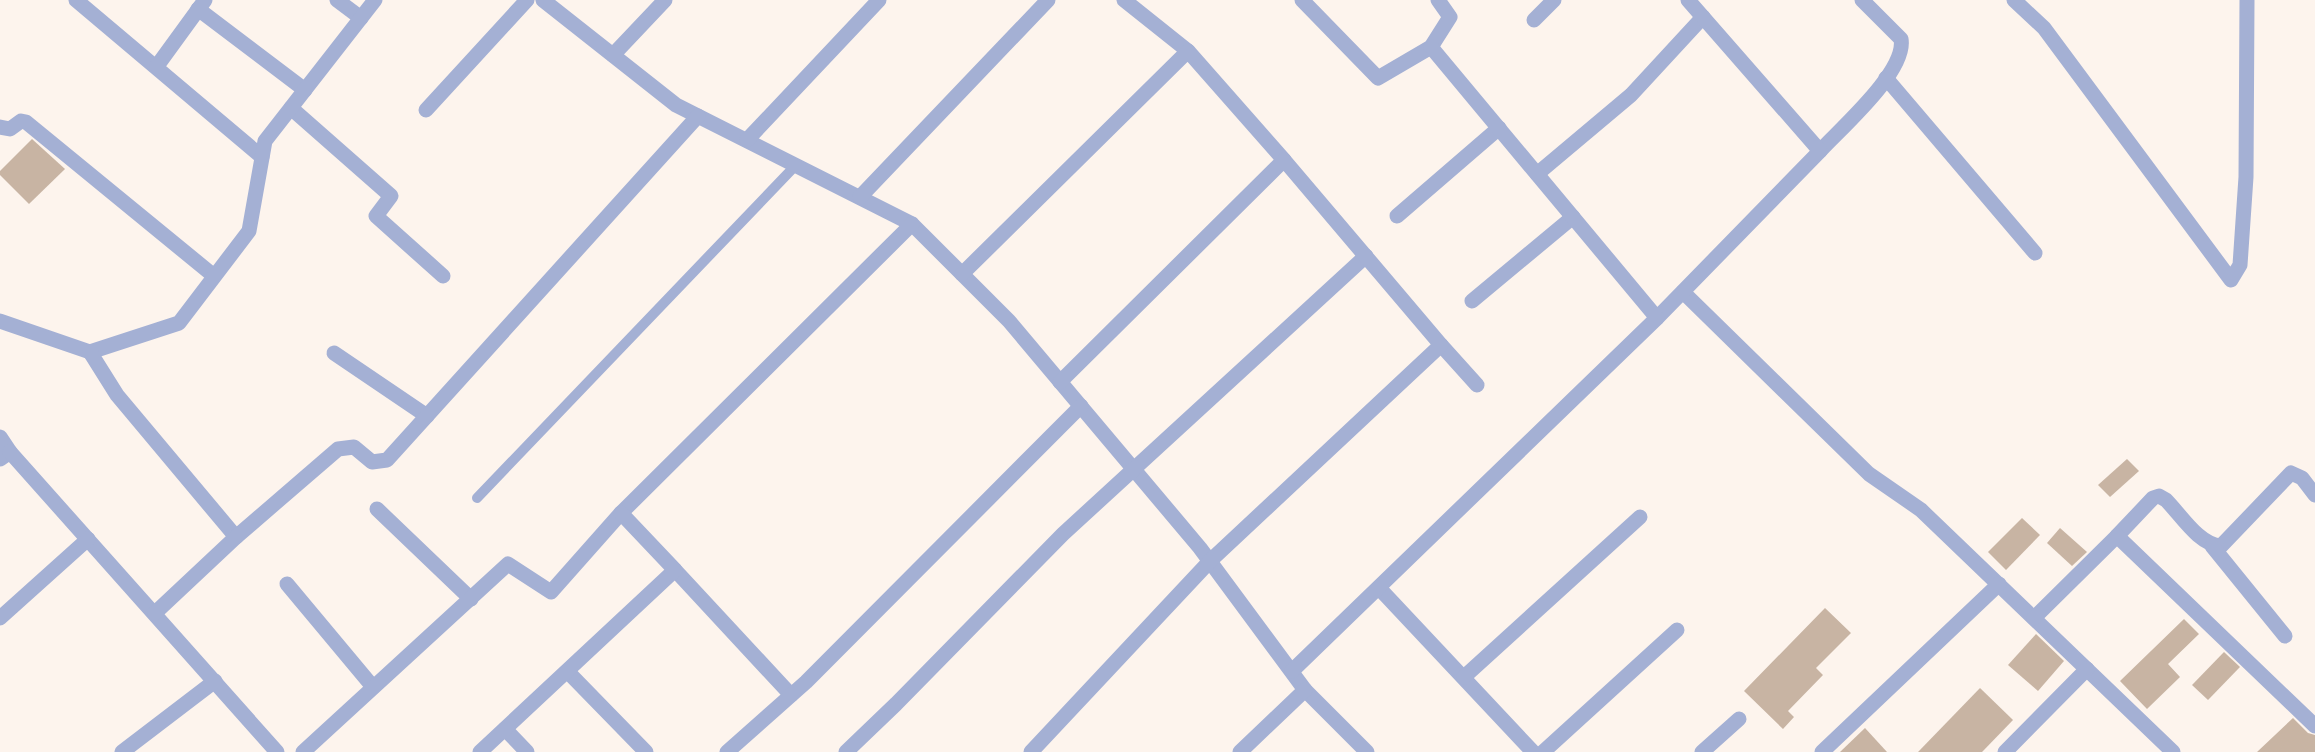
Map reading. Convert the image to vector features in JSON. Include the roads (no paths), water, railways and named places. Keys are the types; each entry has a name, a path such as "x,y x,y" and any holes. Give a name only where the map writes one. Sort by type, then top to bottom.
{"street":[{"path":"76,0 157,66 262,157"},
{"path":"338,0 361,18"},
{"path":"0,321 90,352 179,323 249,231 265,141 375,0"},
{"path":"426,110 527,0"},
{"path":"543,0 676,105 912,224 1009,321 1210,561 1305,690 1367,752"},
{"path":"613,55 665,0"},
{"path":"747,140 879,0"},
{"path":"860,197 1048,0"},
{"path":"1124,0 1188,51 1477,385"},
{"path":"1302,0 1378,78 1431,46 1449,16 1438,0"},
{"path":"1534,20 1554,0"},
{"path":"1688,0 1820,151"},
{"path":"1292,671 1657,318 1820,151 1886,78 1901,50 1901,39 1862,0"},
{"path":"2014,0 2044,28 2231,280 2240,265 2246,177 2247,0"},
{"path":"157,66 202,4 305,90"},
{"path":"1537,174 1631,95 1703,17"},
{"path":"1431,46 1657,318"},
{"path":"962,274 1188,51"},
{"path":"1886,78 2035,253"},
{"path":"291,108 392,196 376,216 443,276"},
{"path":"155,613 236,537 338,449 354,447 372,462 387,460 698,116"},
{"path":"0,127 10,129 21,122 26,122 214,276"},
{"path":"1397,216 1499,128"},
{"path":"1060,382 1284,160"},
{"path":"1472,301 1573,217"},
{"path":"303,752 508,564 551,592 621,513 912,224"},
{"path":"846,752 1063,534 1366,256"},
{"path":"1683,292 1869,474 1921,510 2173,752"},
{"path":"1031,752 1210,561 1441,345"},
{"path":"90,352 117,395 236,537"},
{"path":"334,353 427,416"},
{"path":"727,752 791,695 1081,406"},
{"path":"0,437 5,456 88,539 277,752"},
{"path":"2212,546 2221,546 2291,474 2302,478 2315,495"},
{"path":"2034,618 2153,498 2159,496 2212,546 2285,636"},
{"path":"377,509 471,598"},
{"path":"621,513 791,695"},
{"path":"1464,677 1640,517"},
{"path":"2117,536 2315,726"},
{"path":"0,618 88,539"},
{"path":"480,752 675,570"},
{"path":"287,584 373,687"},
{"path":"1822,752 1998,584"},
{"path":"1379,588 1533,752"},
{"path":"1544,752 1677,630"},
{"path":"2004,752 2087,669"},
{"path":"568,672 646,752"},
{"path":"122,752 215,681"},
{"path":"1240,752 1305,690"},
{"path":"1702,752 1739,719"},
{"path":"505,729 527,752"}],"lane":[{"path":"477,498 796,165"}]}
